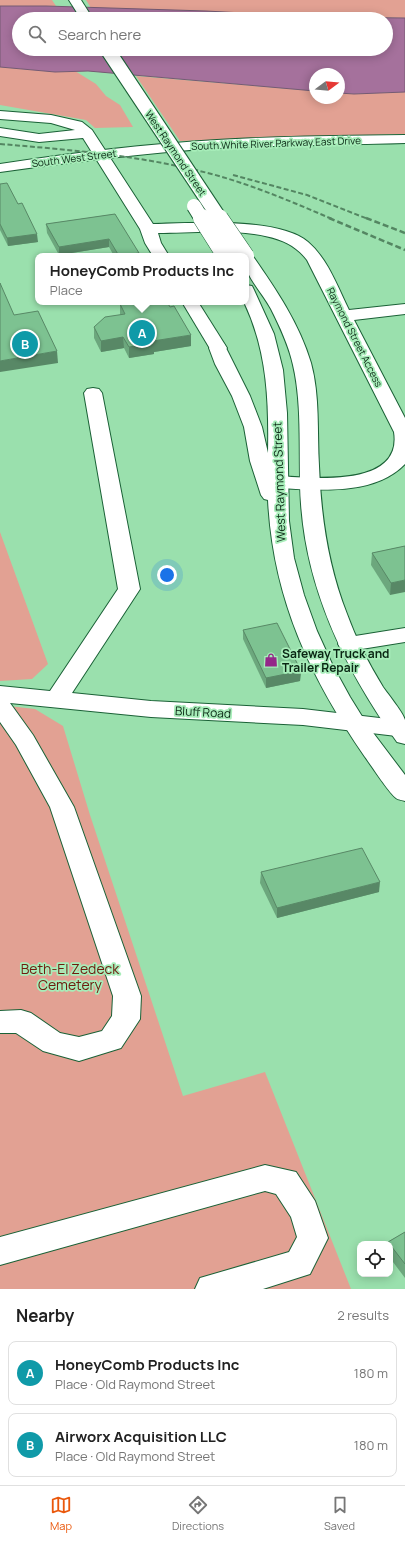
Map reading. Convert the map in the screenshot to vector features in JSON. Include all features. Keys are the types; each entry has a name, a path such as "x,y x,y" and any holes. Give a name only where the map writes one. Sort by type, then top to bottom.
{"main road":[{"path":"70,3 80,12"},
{"name":"West Raymond Street","path":"96,56 148,140 166,165"},
{"name":"West Raymond Street","path":"112,56 242,253"},
{"path":"0,109 31,117 77,125 87,133 148,230 159,253"},
{"path":"0,115 31,117"},
{"path":"0,132 39,138 87,133"},
{"name":"South White River Parkway East Drive","path":"148,140 254,142 405,139"},
{"name":"South West Street","path":"0,168 100,154 148,140"},
{"name":"West Raymond Street","path":"188,197 224,253"},
{"name":"Raymond Street Access","path":"148,230 246,229 267,232 294,241 312,254 403,432 405,438 404,448 401,455 392,467 374,478 357,481 310,483 278,482"},
{"name":"West Raymond Street","path":"249,263 279,308 294,341 302,365 307,404 312,514 319,562 327,588 349,644 380,700 403,731"},
{"name":"West Raymond Street","path":"249,297 270,348 273,366 276,389 278,520 284,561 301,618 313,647 353,722 368,745 405,792"},
{"path":"192,305 218,348 224,364 241,396 253,428 260,461 278,520"},
{"path":"343,316 405,309"},
{"path":"56,700 129,589 93,393"},
{"path":"349,644 405,635"},
{"name":"Bluff Road","path":"7,703 56,700 150,708 291,716 353,722 403,731"},
{"path":"0,1022 21,1021 53,1043 79,1049 111,1040 126,1019 127,996 62,807 25,741 7,703"},
{"path":"0,1251 265,1178 286,1182 304,1211 312,1238 299,1264 211,1289"}],"green space":[{"path":"0,0 52,0 56,6 0,6"},
{"path":"86,0 405,0 405,18 393,18 393,12 224,12 91,8"},
{"path":"0,67 55,72 75,71 96,84 106,96 120,105 133,127 95,128 86,120 0,105"},
{"path":"136,76 309,90 309,104 345,104 345,93 405,92 405,134 180,141"},
{"path":"0,532 48,664 32,679 0,681"},
{"name":"Beth-El Zedeck Cemetery","path":"0,705 35,709 63,726 90,815 183,1096 265,1072 351,1289 0,1289"}],"shaded area":[{"path":"0,6 46,6 224,12 12,12 12,56 393,56 393,18 405,18 405,92 345,93 345,68 309,68 309,90 88,71 55,72 0,67"}],"building":[{"path":"7,183 18,204 22,203 37,234 7,238 0,224 0,184"},
{"path":"115,214 139,253 117,253 109,239 59,247 46,224"},
{"path":"0,283 14,315 38,311 57,351 0,361"},
{"path":"120,305 174,306 191,335 153,341 154,343 129,347 123,337 101,341 94,327 105,317 125,314"},
{"path":"405,546 405,580 391,583 372,553"},
{"name":"Safeway Truck and Trailer Repair","path":"277,623 301,671 266,678 243,630"},
{"path":"362,848 380,882 277,908 261,872"},
{"path":"405,1232 405,1264 393,1248 393,1241 390,1241"}],"railway":[{"path":"0,144 110,155 165,163 192,169 247,185 332,219"},
{"path":"233,175 307,195 368,219"},
{"path":"329,218 405,250"},
{"path":"366,218 405,233"}],"place":[{"name":"HoneyComb Products Inc","path":"142,333"},
{"name":"Airworx Acquisition LLC","path":"25,344"},
{"name":"Safeway Truck and Trailer Repair","path":"271,660"}]}
